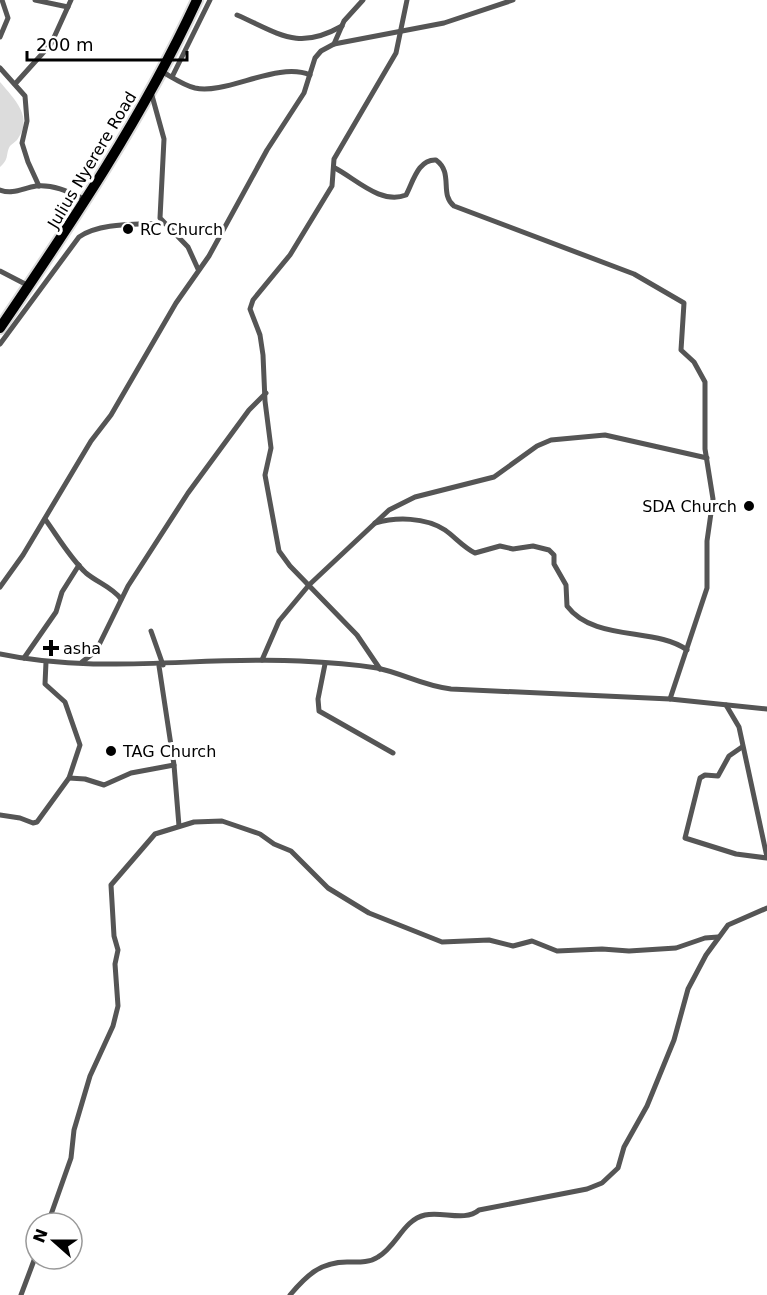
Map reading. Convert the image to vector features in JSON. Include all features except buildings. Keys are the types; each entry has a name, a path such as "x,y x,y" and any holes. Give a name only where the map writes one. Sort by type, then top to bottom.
{"highway":[{"name":"Julius Nyerere Road","path":"0,328 86,200 151,91 196,0"}],"street":[{"path":"0,37 9,18 2,0"},
{"path":"35,0 68,8"},
{"path":"15,84 51,44 71,0"},
{"path":"172,77 210,0"},
{"path":"334,44 342,26 363,0"},
{"path":"380,669 357,635 282,556 274,535 264,475 271,448 266,393 260,335 251,305 290,255 332,186 336,156 394,60 407,0"},
{"path":"0,587 45,519 92,441 111,415 141,360 198,269 267,150 304,93 318,53 334,44 399,29 444,23 513,0"},
{"path":"237,15 280,34 299,39 311,40 342,26"},
{"path":"0,68 25,96 27,121 22,143 39,186"},
{"path":"161,71 195,88 210,89 247,79 294,72 310,75"},
{"path":"151,91 164,139 164,186 160,213 163,223 188,247 198,269"},
{"path":"334,168 374,192 399,197 406,195 415,174 424,164 436,160 445,170 446,194 454,206 634,274 681,301 685,307 681,350 700,372 707,390 703,421 714,491 707,532 708,584 670,699"},
{"path":"0,190 12,193 39,186 64,190 86,200"},
{"path":"0,344 79,237 90,231 163,223"},
{"path":"0,271 29,286"},
{"path":"81,663 96,651 121,599 188,493 249,410 266,393"},
{"path":"262,660 279,621 309,585 389,510 414,497 494,477 537,446 551,440 613,436 707,458"},
{"path":"373,524 395,518 443,528 475,553 500,546 513,549 533,546 549,550 554,555 554,564 566,585 567,606 579,619 625,634 674,642 687,650"},
{"path":"45,519 79,565 96,581 113,590 121,599"},
{"path":"24,658 58,609 62,592 79,565"},
{"path":"151,631 161,665 174,765 179,826"},
{"path":"0,654 46,662 161,665 262,660 325,664 380,669 420,684 451,689 670,699 767,709"},
{"path":"0,815 36,823 69,778 77,759 80,741 65,702 45,685 46,662"},
{"path":"325,664 318,699 319,711 393,753"},
{"path":"726,705 739,727 767,858 736,854 684,838 699,780 705,775 718,776 729,756 742,747"},
{"path":"69,778 104,785 131,773 174,765"},
{"path":"52,1211 71,1158 74,1130 90,1076 113,1026 118,1006 115,964 118,950 114,936 111,885 138,855 149,838 201,820 222,821 260,834 274,844 291,851 328,888 352,904 442,942 489,940 513,946 532,941 557,951 602,949 629,951 676,948 705,938 718,937"},
{"path":"290,1295 316,1269 341,1262 372,1261 379,1257 398,1240 408,1225 425,1215 471,1215 480,1210 518,1201 590,1188 609,1177 618,1168 628,1137 660,1075 676,1035 688,989 718,937 736,920 767,908"},
{"path":"21,1295 30,1271"}],"shaded area":[{"path":"0,82 20,109 24,124 22,132 10,146 6,159 0,167"}],"place":[{"name":"RC Church","path":"128,229"},
{"name":"SDA Church","path":"749,506"},
{"name":"asha","path":"51,648"},
{"name":"TAG Church","path":"111,751"}]}
